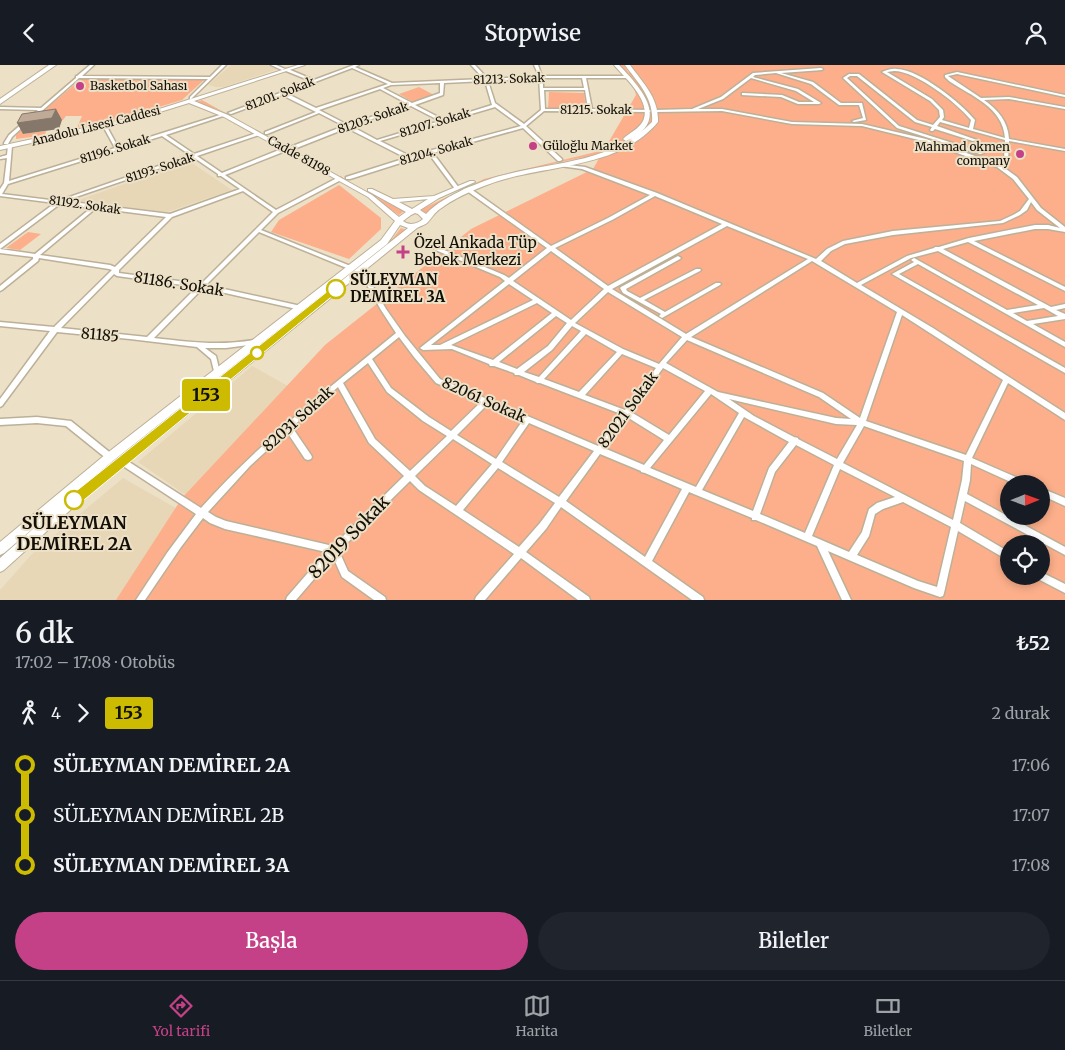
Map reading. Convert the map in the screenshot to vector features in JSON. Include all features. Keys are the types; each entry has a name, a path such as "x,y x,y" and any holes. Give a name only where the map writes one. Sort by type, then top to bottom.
{"main road":[{"path":"0,96 44,65"},
{"path":"0,103 53,65"},
{"path":"285,70 296,65"},
{"path":"191,100 303,65"},
{"path":"616,65 643,95 652,111"},
{"path":"0,566 68,506 354,270 384,242 400,222 402,215 412,212 457,188 500,174 606,153 634,142 648,131 655,122 650,95 629,67"},
{"name":"Cadde 81198","path":"202,96 258,134 289,148 412,212 423,214 426,218"},
{"name":"Cadde 81198","path":"191,100 227,114 266,133 339,179 370,196 400,222"},
{"name":"Anadolu Lisesi Caddesi","path":"4,145 105,126 191,100"},
{"name":"Anadolu Lisesi Caddesi","path":"4,145 122,120 191,100"},
{"path":"0,549 110,457 301,307 414,226 424,222 426,218 445,202 469,190 506,176 603,149 634,135 647,121 652,111"},
{"path":"390,201 411,201 443,194"},
{"path":"400,222 404,225 414,226"}],"street":[{"path":"0,194 6,183 8,156 4,145 10,136 92,65"},
{"path":"191,100 224,65"},
{"path":"273,65 313,81"},
{"name":"81201. Sokak","path":"227,114 357,65"},
{"path":"473,65 486,79 494,105 524,125 560,162 583,168 655,194 814,260 900,311 1065,417"},
{"path":"524,125 543,110 541,78 536,65"},
{"path":"352,67 391,83"},
{"path":"690,111 722,99 754,74 820,69"},
{"path":"926,138 942,117 942,110 931,100 884,71 904,71 949,98 970,114 974,120 971,130"},
{"path":"777,73 812,83 840,104 861,104 865,115 865,119 861,121 821,122 822,124"},
{"path":"998,166 1006,161 1008,140 1007,129 1001,116 981,99 946,76 957,73 1065,96"},
{"path":"975,140 916,121 858,75 849,75 845,79 894,124 998,166 1014,178 1030,200 1065,231"},
{"path":"76,77 211,77"},
{"path":"584,77 590,110"},
{"name":"81213. Sokak","path":"391,83 486,79 628,77"},
{"path":"743,94 782,96 798,103 818,103 797,90 750,77"},
{"name":"81203. Sokak","path":"220,175 348,126 442,95 442,81"},
{"path":"266,133 391,83"},
{"path":"202,96 204,86"},
{"path":"381,88 443,121"},
{"path":"542,89 586,89"},
{"path":"282,93 410,157"},
{"path":"981,99 1009,98 1065,108"},
{"name":"81207. Sokak","path":"377,141 494,105"},
{"path":"0,109 41,109"},
{"name":"81215. Sokak","path":"543,110 722,110 777,121 822,124"},
{"name":"81196. Sokak","path":"6,183 227,114"},
{"path":"939,120 1008,140 1065,150"},
{"path":"822,124 862,125 926,138 982,153"},
{"name":"81204. Sokak","path":"348,178 410,157 524,125"},
{"path":"105,126 117,149"},
{"path":"162,134 276,212"},
{"name":"81193. Sokak","path":"61,201 258,134"},
{"path":"430,152 457,188"},
{"path":"0,158 8,156"},
{"path":"581,159 583,168"},
{"path":"149,339 276,212 339,179"},
{"path":"0,404 54,331 170,216 242,190"},
{"path":"469,190 608,289 686,337 821,395 862,423"},
{"name":"81192. Sokak","path":"0,194 170,216"},
{"path":"423,348 550,248 610,219 655,194"},
{"name":"82021 Sokak","path":"479,600 520,553 661,366 686,337 843,243 893,233 1001,222 1018,216 1026,209 1030,200"},
{"path":"0,247 61,201"},
{"path":"0,289 95,207"},
{"path":"517,373 545,353 571,323 608,289 726,224"},
{"path":"858,285 909,257 937,248 1035,227 1048,227 1065,231"},
{"path":"257,230 354,270"},
{"path":"969,240 1065,289"},
{"path":"436,248 502,276 555,314 621,351 661,366 712,392 743,412 957,526 1000,552"},
{"path":"937,248 1065,317"},
{"name":"81186. Sokak","path":"0,251 116,270 117,274 202,286 301,307"},
{"path":"664,314 625,292 624,286 678,257"},
{"path":"909,257 1065,345"},
{"path":"918,262 895,274 1065,371"},
{"name":"82061 Sokak","path":"354,270 364,276 400,333 438,381 644,470 940,593 957,526"},
{"path":"640,300 698,270"},
{"path":"656,319 718,284"},
{"path":"442,346 536,301"},
{"path":"1006,312 1065,306"},
{"path":"807,538 839,463 862,423 900,311"},
{"path":"492,364 555,314"},
{"path":"1026,323 1065,317"},
{"name":"81185","path":"0,325 149,339 200,347 233,347 257,342"},
{"path":"539,381 585,331"},
{"name":"82031 Sokak","path":"140,600 202,512 252,461 288,428 400,333"},
{"path":"412,350 442,346 452,347 492,364 626,413 669,439"},
{"path":"200,347 214,358 217,373"},
{"path":"581,395 621,351"},
{"path":"368,359 389,390 426,419 560,502 700,600"},
{"path":"957,526 968,459 1007,379"},
{"path":"339,383 372,441 422,488 520,553 586,600"},
{"path":"712,392 836,421 862,423 968,459 1004,475"},
{"path":"644,470 669,439 712,392"},
{"name":"82019 Sokak","path":"290,600 334,550 487,401"},
{"path":"697,492 743,412"},
{"path":"456,511 497,464 528,419"},
{"path":"0,422 37,420 68,423 110,457"},
{"path":"288,428 308,457"},
{"path":"755,517 772,470 795,440"},
{"path":"123,462 224,525 334,550 345,574 382,600"},
{"path":"647,562 687,488"},
{"path":"1050,495 1065,502"},
{"path":"963,496 1065,551"},
{"path":"850,557 866,533 872,512 880,506 904,498"},
{"path":"820,544 847,600"},
{"path":"1050,581 1065,589"}],"shaded area":[{"path":"231,65 268,65 278,69 224,87 208,85"},
{"path":"619,65 624,65 629,73 628,65 1065,65 1065,600 116,600 182,498 325,345 471,229 593,169 602,153 533,168 488,181 446,200 426,213 420,210 484,179 604,150 636,95 631,78"},
{"path":"81,79 205,79 182,100 129,116 77,128 82,116 66,116 63,120 27,125 23,134 46,131 45,135 16,139 16,135 21,130"},
{"path":"419,87 434,95 413,102 399,94"},
{"path":"549,92 584,93 586,109 548,109"},
{"path":"202,100 404,211 399,215 361,189 219,110 197,102"},
{"path":"189,161 232,190 167,212 76,201"},
{"path":"339,185 381,218 381,229 349,259 271,232 279,220"},
{"path":"401,228 406,230 85,485 0,558 0,555 83,483 393,238"},
{"path":"28,232 41,234 20,250 6,248"},
{"path":"252,366 315,401 203,507 138,462"},
{"path":"123,478 190,516 133,600 0,600 0,590 32,554"}],"building":[{"path":"56,109 52,118 17,123 22,114"}],"bus line":[{"name":"153","path":"74,500 336,289"}],"place":[{"name":"Basketbol Sahası","path":"80,86"},
{"name":"Güloğlu Market","path":"533,146"},
{"name":"Mahmad okmen company","path":"1020,154"},
{"name":"Özel Ankada Tüp Bebek Merkezi","path":"403,252"},
{"name":"SÜLEYMAN DEMİREL 3A","path":"336,289"},
{"name":"SÜLEYMAN DEMİREL 2A","path":"74,500"}]}
